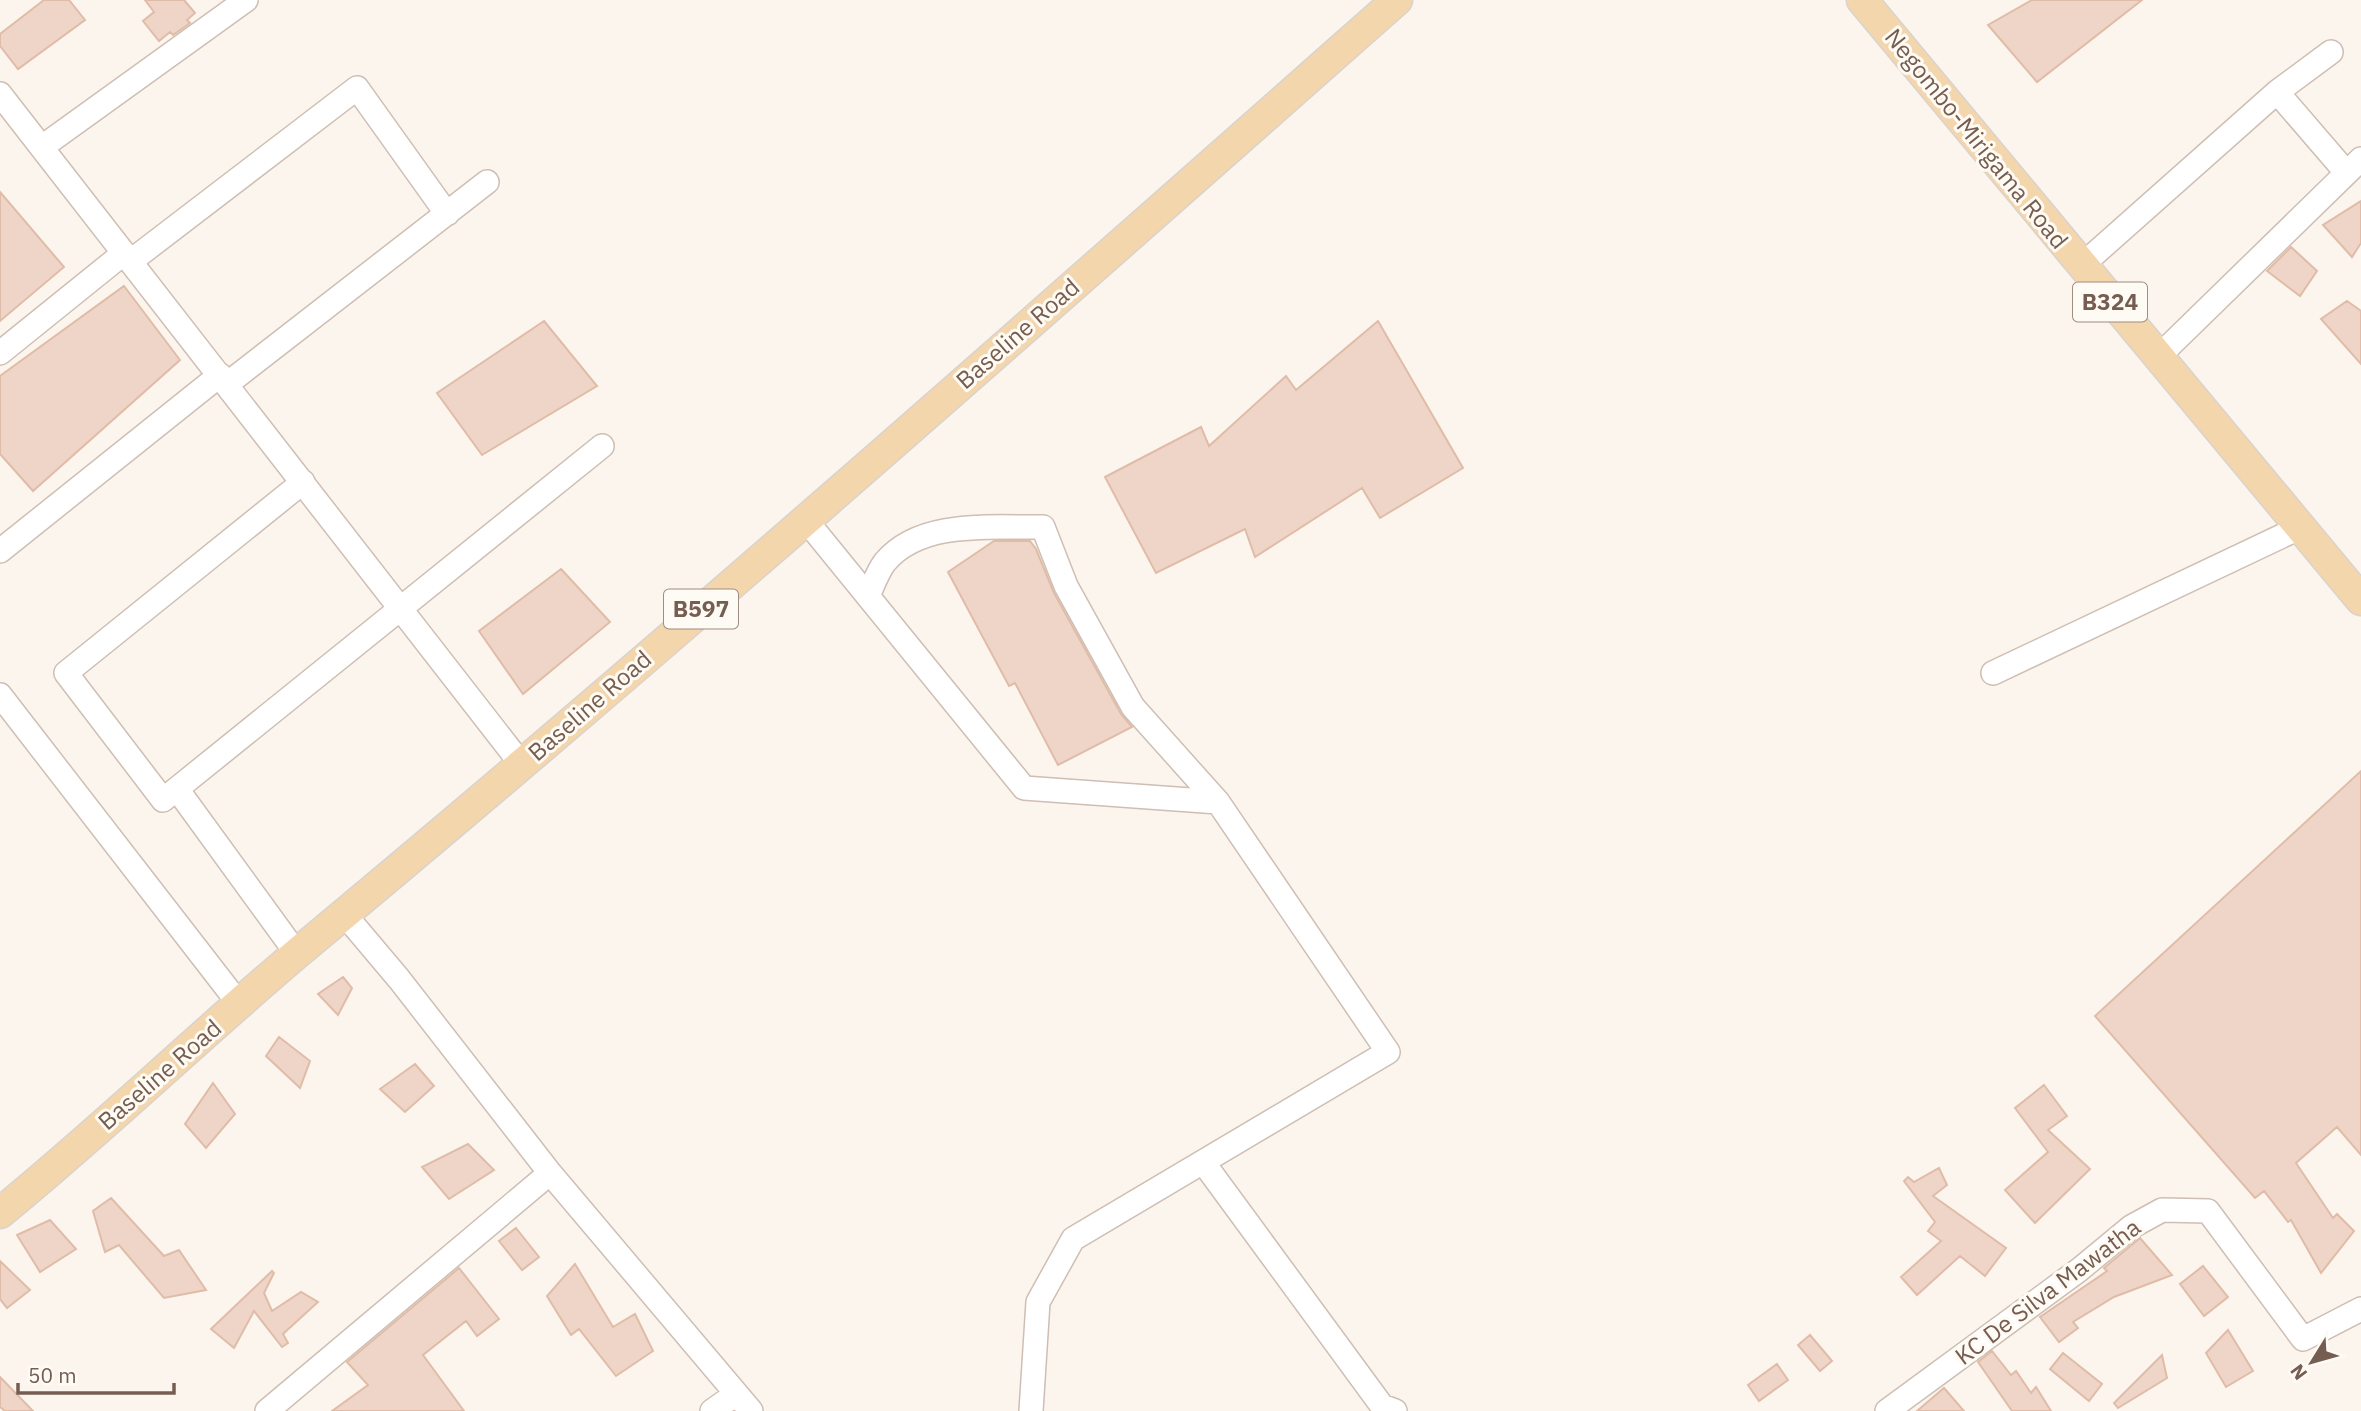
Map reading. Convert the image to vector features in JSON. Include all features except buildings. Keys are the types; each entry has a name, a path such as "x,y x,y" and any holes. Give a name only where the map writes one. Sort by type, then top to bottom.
{"main road":[{"name":"Baseline Road","path":"0,1213 298,954 522,765 1397,0"},
{"name":"Negombo-Mirigama Road","path":"1862,0 2157,358 2361,600"}],"street":[{"path":"42,147 246,0"},
{"path":"2081,266 2277,92 2331,52"},
{"path":"0,353 357,88 447,214"},
{"path":"2157,358 2353,165 2277,92"},
{"path":"0,94 8,121 42,147 522,765"},
{"path":"0,551 487,182"},
{"path":"303,482 65,673 163,800 602,446"},
{"path":"804,519 1024,788 1218,802"},
{"path":"868,596 885,562 922,535 980,528 1043,527 1066,586 1133,707 1218,802 1388,1052 1073,1239 1038,1302 1031,1411"},
{"path":"1993,673 2301,527"},
{"path":"0,695 240,1005"},
{"path":"177,789 298,954"},
{"path":"345,915 399,979 550,1173 744,1402 712,1411"},
{"path":"1203,1162 1382,1406 1395,1411"},
{"path":"267,1411 550,1173"},
{"name":"KC De Silva Mawatha","path":"1886,1411 2079,1270 2131,1227 2162,1210 2208,1211 2303,1339 2361,1309"}]}
